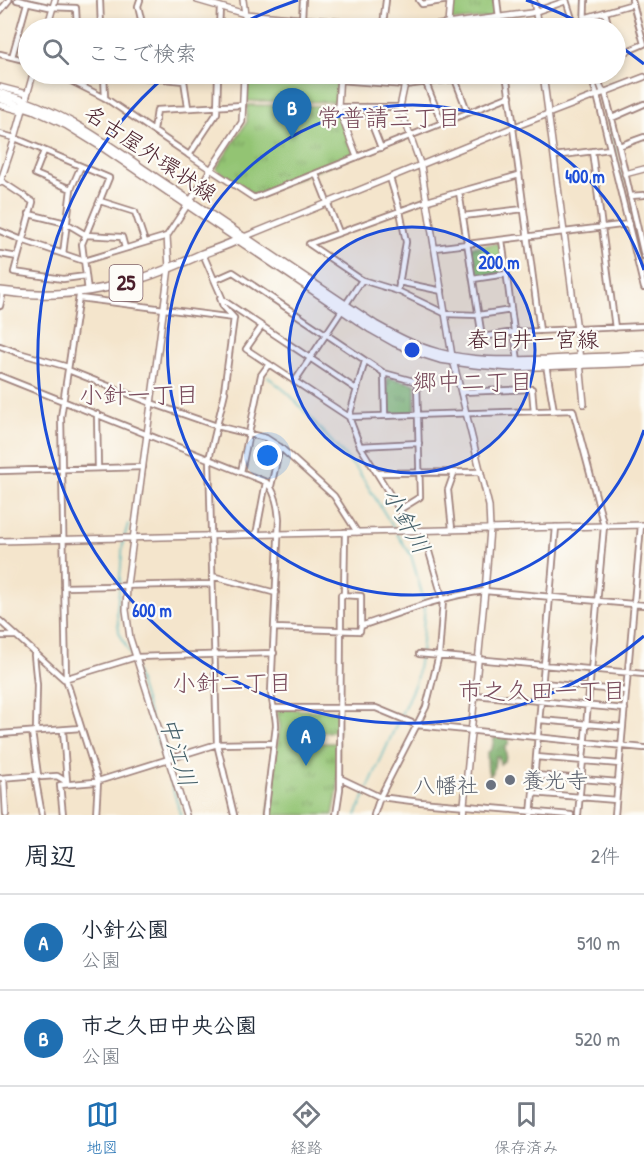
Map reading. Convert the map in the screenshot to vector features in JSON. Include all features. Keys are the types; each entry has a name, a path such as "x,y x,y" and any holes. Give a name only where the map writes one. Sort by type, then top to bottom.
{"main road":[{"name":"名古屋外環状線","path":"0,93 66,124 242,238"},
{"name":"名古屋外環状線","path":"0,99 25,103"},
{"name":"25","path":"2,291 79,295 169,268 242,238"},
{"name":"春日井一宮線","path":"242,238 345,307 371,329 394,342 440,359 644,362"},
{"name":"春日井一宮線","path":"453,359 492,366 546,365 644,355"}],"street":[{"path":"0,11 9,0"},
{"path":"16,0 53,8 76,8 76,18"},
{"path":"50,18 55,0"},
{"path":"100,0 101,18"},
{"path":"140,0 138,6 140,18"},
{"path":"197,0 245,14 291,18"},
{"path":"243,0 245,18"},
{"path":"302,18 303,0"},
{"path":"384,18 386,0"},
{"path":"419,0 422,4 449,0 448,18"},
{"path":"496,0 499,18 536,12 568,0 572,18"},
{"path":"534,0 537,18"},
{"path":"585,0 584,18 633,2 644,44 626,51"},
{"path":"23,18 27,3"},
{"path":"219,18 220,7"},
{"path":"605,12 606,18"},
{"path":"12,57 18,35"},
{"path":"0,54 18,58"},
{"path":"242,238 644,77"},
{"path":"30,84 0,182 33,202 14,272 63,279 86,276"},
{"path":"77,84 105,98 254,198 510,96"},
{"path":"104,84 105,98"},
{"path":"184,84 188,107"},
{"path":"189,155 217,112 218,84"},
{"path":"186,815 165,760 133,657 127,620 125,585 127,538 143,467 169,268 166,236 242,122 244,84"},
{"path":"339,84 338,107 357,157"},
{"path":"397,84 412,84"},
{"path":"427,84 442,123"},
{"path":"457,84 468,113"},
{"path":"508,84 540,331"},
{"path":"544,84 577,330 584,404"},
{"path":"596,84 602,94 610,149 625,174 644,252"},
{"path":"599,84 612,118 619,146 620,168 629,224 644,288"},
{"path":"405,85 400,107 421,166 453,359 489,506 490,529 485,591 464,815"},
{"path":"0,87 25,103"},
{"path":"0,105 25,103"},
{"path":"612,118 644,104"},
{"path":"154,131 157,110 243,105"},
{"path":"338,107 400,107"},
{"path":"365,107 381,148"},
{"path":"0,134 15,138 109,178 82,244 88,291"},
{"path":"619,146 644,137"},
{"path":"554,156 610,149"},
{"path":"44,151 34,174 71,189"},
{"path":"592,151 615,328"},
{"path":"63,254 71,189 81,166"},
{"path":"625,174 644,169"},
{"path":"316,174 339,232"},
{"path":"511,310 479,315 446,314 398,291 362,280 309,244 427,201 519,175"},
{"path":"390,178 400,210 406,242 398,291"},
{"path":"459,192 482,337 514,332 644,327"},
{"path":"630,196 644,195"},
{"path":"100,201 135,212 144,242"},
{"path":"463,216 524,209"},
{"path":"29,214 66,223 86,235 122,237 125,248"},
{"path":"636,223 644,223"},
{"path":"435,249 629,224"},
{"path":"0,231 84,261 166,236"},
{"path":"502,240 518,361"},
{"path":"0,254 18,257"},
{"path":"203,254 224,300 356,389"},
{"path":"215,280 233,272 384,373 417,382 420,497 399,510"},
{"path":"473,279 507,274"},
{"path":"295,381 362,280"},
{"path":"399,282 442,291"},
{"path":"0,306 2,291"},
{"path":"96,815 98,781 66,679 61,417 79,295 234,318"},
{"path":"221,296 223,306 234,318"},
{"path":"234,318 225,392 209,459 217,744 234,815"},
{"path":"262,326 246,349 349,417 573,410 604,526 579,815"},
{"path":"0,346 68,369 151,403 217,426 266,438 280,447 334,496 357,532"},
{"path":"365,361 349,417 360,446 412,530"},
{"path":"241,472 261,375 269,364"},
{"path":"546,365 554,411"},
{"path":"384,373 385,416"},
{"path":"0,376 268,484 279,510 279,534 271,692 276,726 265,815"},
{"path":"461,392 532,389 534,412"},
{"path":"97,414 98,468"},
{"path":"360,446 419,443"},
{"path":"256,535 268,484 280,447"},
{"path":"0,471 143,467"},
{"path":"377,473 481,472"},
{"path":"452,529 448,490 454,473"},
{"path":"0,541 643,525 615,815"},
{"path":"531,813 556,527"},
{"path":"374,815 380,797 426,707 439,655 443,600 423,531"},
{"path":"336,815 340,789 341,595 344,595 345,532"},
{"path":"212,576 276,593"},
{"path":"64,587 212,584"},
{"path":"361,626 459,594 485,591 644,605"},
{"path":"275,628 360,631 361,596 344,595"},
{"path":"0,621 64,679 133,657 274,653"},
{"path":"0,636 16,636"},
{"path":"36,653 34,655 37,685 34,731 42,815"},
{"path":"419,654 644,674"},
{"path":"543,683 626,690"},
{"path":"475,695 625,709"},
{"path":"273,708 376,708 417,725 644,748"},
{"path":"540,720 623,727"},
{"path":"0,734 81,728"},
{"path":"63,729 67,783"},
{"path":"63,815 60,785 98,781 217,744 274,742"},
{"path":"536,757 620,764"},
{"path":"535,775 618,782"},
{"path":"6,815 2,778 57,776 67,783"},
{"path":"340,778 380,797 571,815"},
{"path":"533,793 616,801"},
{"path":"485,815 486,807"}],"green space":[{"path":"494,0 497,17 451,18 453,1"},
{"path":"248,84 337,84 336,102 247,101"},
{"path":"247,105 335,106 354,154 256,195 253,194 216,169 247,122"},
{"path":"500,243 504,272 476,277 471,247"},
{"path":"387,377 415,384 415,413 387,414"},
{"path":"280,709 338,711 338,732 317,732 317,743 338,743 338,789 333,815 268,815 280,726 277,711"},
{"path":"499,736 509,739 505,748 505,760 500,764 499,757 496,756 490,776 487,753 492,749 494,738"}],"waterway":[{"path":"581,18 582,0"},
{"path":"603,99 644,271"},
{"name":"小針川","path":"268,377 289,394 359,472 395,530"},
{"name":"中江川","path":"128,524 123,542 117,612 119,632 131,656 181,815"},
{"name":"小針川","path":"397,534 411,555 424,601"},
{"name":"小針川","path":"421,652 425,606"},
{"name":"小針川","path":"368,788 416,681 420,657"},
{"name":"小針川","path":"356,815 366,793"}],"place":[{"name":"市之久田中央公園","path":"292,138"},
{"name":"小針公園","path":"306,766"},
{"name":"養光寺","path":"510,780"},
{"name":"八幡社","path":"491,785"}],"district":[{"name":"常普請三丁目","path":"389,118"},
{"name":"郷中二丁目","path":"473,382"},
{"name":"小針一丁目","path":"139,395"},
{"name":"小針二丁目","path":"232,683"},
{"name":"市之久田一丁目","path":"542,691"}]}
